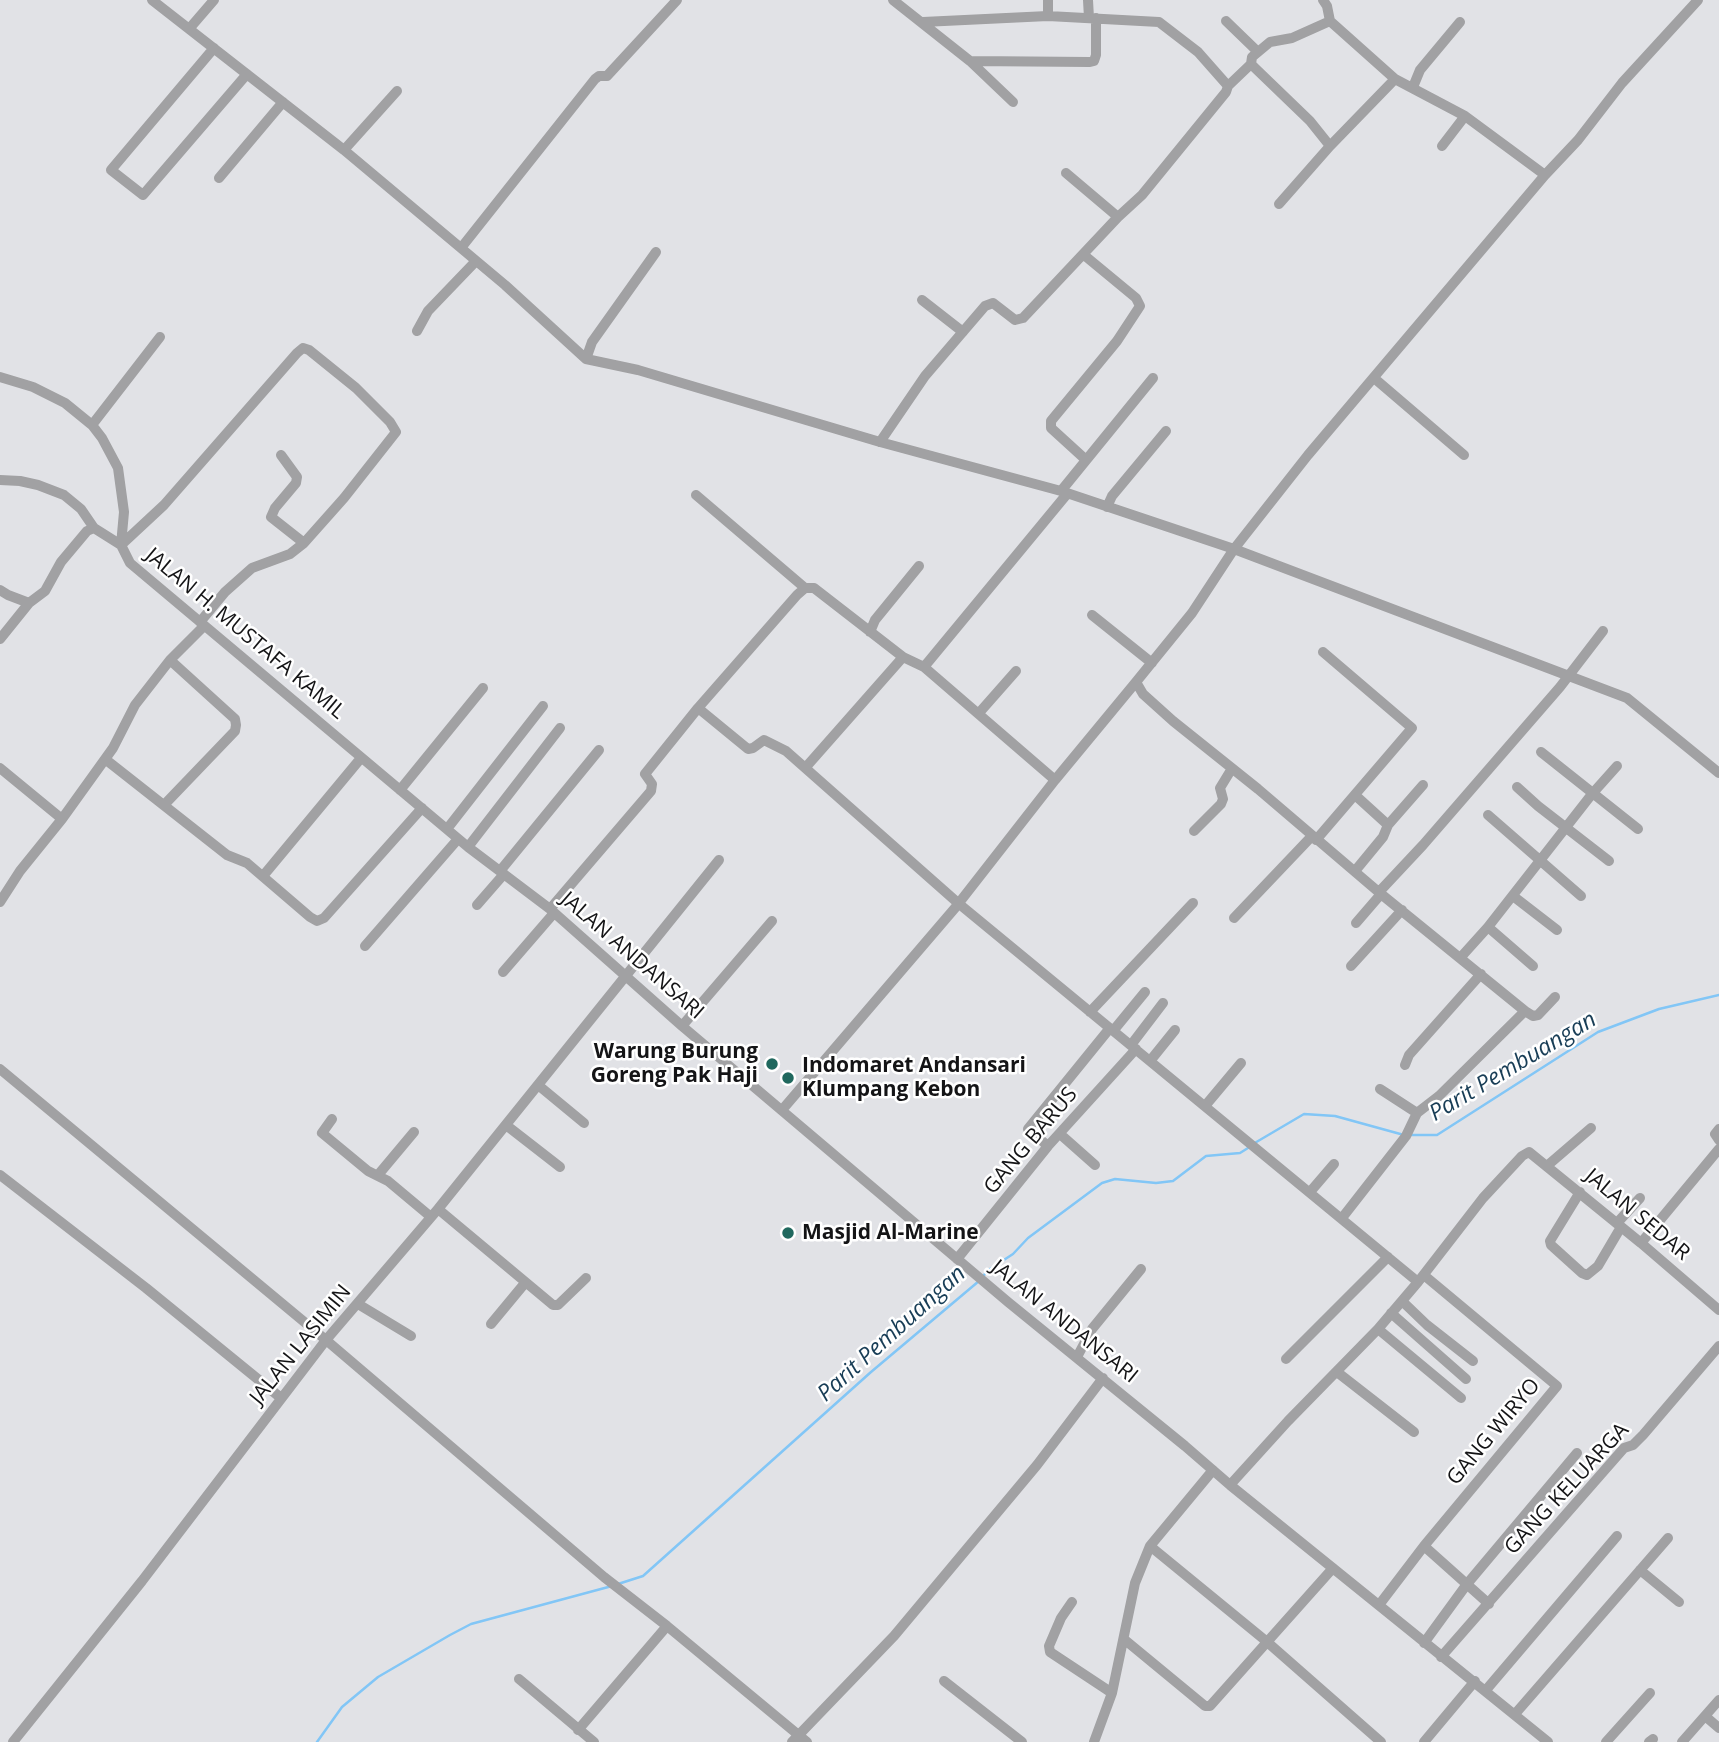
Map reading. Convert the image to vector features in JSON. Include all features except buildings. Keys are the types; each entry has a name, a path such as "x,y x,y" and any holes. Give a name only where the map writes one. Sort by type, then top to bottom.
{"street":[{"path":"152,0 344,150 461,248 586,359 638,370 1064,493 1234,549 1564,682 1627,698 1719,773"},
{"path":"189,29 214,0"},
{"path":"461,248 595,79 607,76 677,0"},
{"path":"893,0 970,61 1013,102"},
{"path":"1048,0 1048,16"},
{"path":"970,61 1090,62 1096,58 1088,0"},
{"path":"1323,0 1330,20 1395,79 1465,116 1545,175"},
{"path":"782,1110 958,903 1152,663 1192,613 1234,549 1308,455 1545,175 1578,140 1622,83 1698,0"},
{"path":"923,22 1048,16 1159,22 1198,52 1228,86"},
{"path":"880,442 926,376 988,303 993,303 1015,320 1023,318 1142,195 1226,92 1228,86 1251,64 1257,51 1270,42 1292,38 1330,20"},
{"path":"1226,21 1257,51"},
{"path":"1413,87 1420,70 1460,22"},
{"path":"214,48 111,170 143,195 247,74"},
{"path":"1251,64 1310,121 1330,146"},
{"path":"1279,204 1395,79"},
{"path":"344,150 397,91"},
{"path":"219,178 284,102"},
{"path":"1442,146 1465,116"},
{"path":"1066,173 1118,218"},
{"path":"586,359 592,342 656,253"},
{"path":"1084,255 1136,298 1140,306 1117,341 1051,421 1051,428 1085,459"},
{"path":"416,331 438,299 476,261"},
{"path":"922,300 963,331"},
{"path":"92,425 160,337"},
{"path":"0,480 38,485 64,495 81,509 94,528 121,545 164,505 303,348 355,388 390,422 396,432 304,543 290,554 252,568 225,592 135,705 113,748 62,819 20,871 0,902"},
{"name":"JALAN H. MUSTAFA KAMIL","path":"0,377 33,387 65,403 92,425 112,452 118,468 124,512 121,545 130,563 400,790"},
{"path":"924,667 1064,493 1085,459 1153,378"},
{"path":"1374,378 1464,455"},
{"path":"1107,507 1112,496 1166,431"},
{"path":"281,455 297,477 296,483 275,508 271,517 304,543"},
{"path":"696,495 805,588 814,589 902,657 924,667 1055,780"},
{"path":"0,639 29,603 45,591 61,562 87,531 94,528"},
{"path":"870,632 875,620 919,566"},
{"path":"503,972 651,791 652,784 645,774 698,708 805,588"},
{"path":"0,590 8,596 29,603"},
{"path":"1092,615 1152,663"},
{"path":"1356,923 1564,682 1603,631"},
{"path":"1234,919 1314,838 1412,728 1323,652"},
{"path":"806,767 902,657"},
{"path":"164,805 235,731 236,725 235,719 170,660"},
{"path":"979,713 1016,671"},
{"path":"1136,682 1143,694 1231,770 1258,789 1525,1011 1533,1016 1538,1015 1555,997"},
{"path":"400,790 483,688"},
{"path":"447,829 543,706"},
{"path":"698,708 748,749 764,740 786,751 958,903 1388,1257 1421,1279 1378,1329 1230,1485"},
{"path":"468,847 560,729"},
{"path":"477,905 598,750"},
{"path":"1541,752 1638,829"},
{"path":"263,876 361,758"},
{"path":"105,759 227,855 247,863 317,921 324,918 422,808"},
{"path":"1461,957 1617,766"},
{"path":"0,768 62,819"},
{"path":"1194,831 1221,804 1223,799 1220,788 1231,770"},
{"path":"1354,871 1383,837 1388,825 1423,785"},
{"path":"1517,787 1609,861"},
{"name":"JALAN ANDANSARI","path":"400,790 468,847 552,911 626,978 985,1283 1441,1657 1486,1690 1544,1741"},
{"path":"1354,795 1388,825"},
{"path":"1488,815 1581,896"},
{"path":"365,946 458,839"},
{"name":"JALAN LASIMIN","path":"13,1742 142,1581 326,1339 435,1213 719,860"},
{"path":"1513,895 1557,930"},
{"path":"1090,1012 1193,903"},
{"path":"1351,966 1402,910"},
{"path":"682,1026 772,921"},
{"path":"1488,927 1533,965"},
{"path":"1405,1065 1409,1055 1481,974"},
{"path":"1048,1146 1028,1129 1145,992"},
{"name":"GANG BARUS","path":"957,1259 1048,1146 1133,1047 1163,1003"},
{"path":"1342,1218 1406,1136 1417,1113 1439,1096 1525,1011"},
{"path":"1150,1061 1175,1030"},
{"path":"1205,1106 1241,1063"},
{"path":"0,1069 326,1339 799,1740 900,1629 1037,1465 1103,1378"},
{"path":"538,1085 584,1123"},
{"path":"1380,1089 1417,1113"},
{"path":"332,1119 322,1133 368,1171 435,1213 547,1302 558,1305 586,1278"},
{"path":"506,1125 560,1167"},
{"path":"1548,1165 1591,1128"},
{"path":"1719,1129 1715,1134 1719,1140"},
{"path":"378,1175 414,1132"},
{"path":"1060,1133 1096,1165"},
{"path":"1641,1243 1719,1149"},
{"name":"JALAN SEDAR","path":"1421,1279 1483,1198 1522,1156 1530,1152 1719,1310"},
{"path":"1310,1192 1334,1164"},
{"path":"0,1175 146,1288 281,1398"},
{"path":"1580,1192 1550,1241 1551,1245 1585,1275 1598,1266 1619,1225 1640,1198"},
{"path":"1286,1359 1388,1257"},
{"path":"1077,1357 1093,1329 1141,1269"},
{"name":"GANG WIRYO","path":"1379,1605 1424,1546 1557,1386 1421,1279"},
{"path":"491,1324 526,1283"},
{"path":"1402,1301 1427,1325 1473,1361"},
{"path":"358,1304 411,1336"},
{"path":"1391,1313 1466,1379"},
{"path":"1378,1329 1461,1398"},
{"name":"GANG KELUARGA","path":"1441,1657 1624,1448 1643,1435 1719,1346"},
{"path":"1337,1372 1414,1432"},
{"path":"1424,1643 1467,1584 1577,1453"},
{"path":"1094,1742 1112,1693 1135,1583 1150,1546 1213,1470"},
{"path":"1486,1690 1617,1536"},
{"path":"1515,1714 1668,1538"},
{"path":"1150,1546 1266,1641 1381,1742"},
{"path":"1424,1546 1489,1604"},
{"path":"1125,1640 1205,1706 1213,1704 1333,1568"},
{"path":"1640,1570 1679,1602"},
{"path":"1072,1602 1061,1618 1049,1646 1051,1651 1112,1693"},
{"path":"578,1730 667,1626"},
{"path":"519,1679 594,1742"},
{"path":"944,1681 1022,1742"},
{"path":"1424,1742 1475,1681"},
{"path":"1606,1742 1650,1693"},
{"path":"1682,1742 1719,1700"},
{"path":"1705,1716 1719,1728"}],"waterway":[{"name":"Parit Pembuangan","path":"1410,1135 1437,1135 1598,1032 1659,1009 1719,995"},
{"name":"Parit Pembuangan","path":"1253,1144 1304,1114 1335,1116 1404,1135"},
{"name":"Parit Pembuangan","path":"983,1276 1013,1254 1028,1238 1102,1183 1115,1179 1156,1183 1173,1181 1206,1156 1240,1153 1248,1148"},
{"name":"Parit Pembuangan","path":"618,1584 643,1576 871,1372 979,1281"},
{"name":"Parit Pembuangan","path":"317,1742 342,1707 378,1677 450,1635 471,1624 612,1586"}],"place":[{"name":"Warung Burung Goreng Pak Haji","path":"772,1064"},
{"name":"Indomaret Andansari Klumpang Kebon","path":"788,1078"},
{"name":"Masjid Al-Marine","path":"788,1233"}]}
